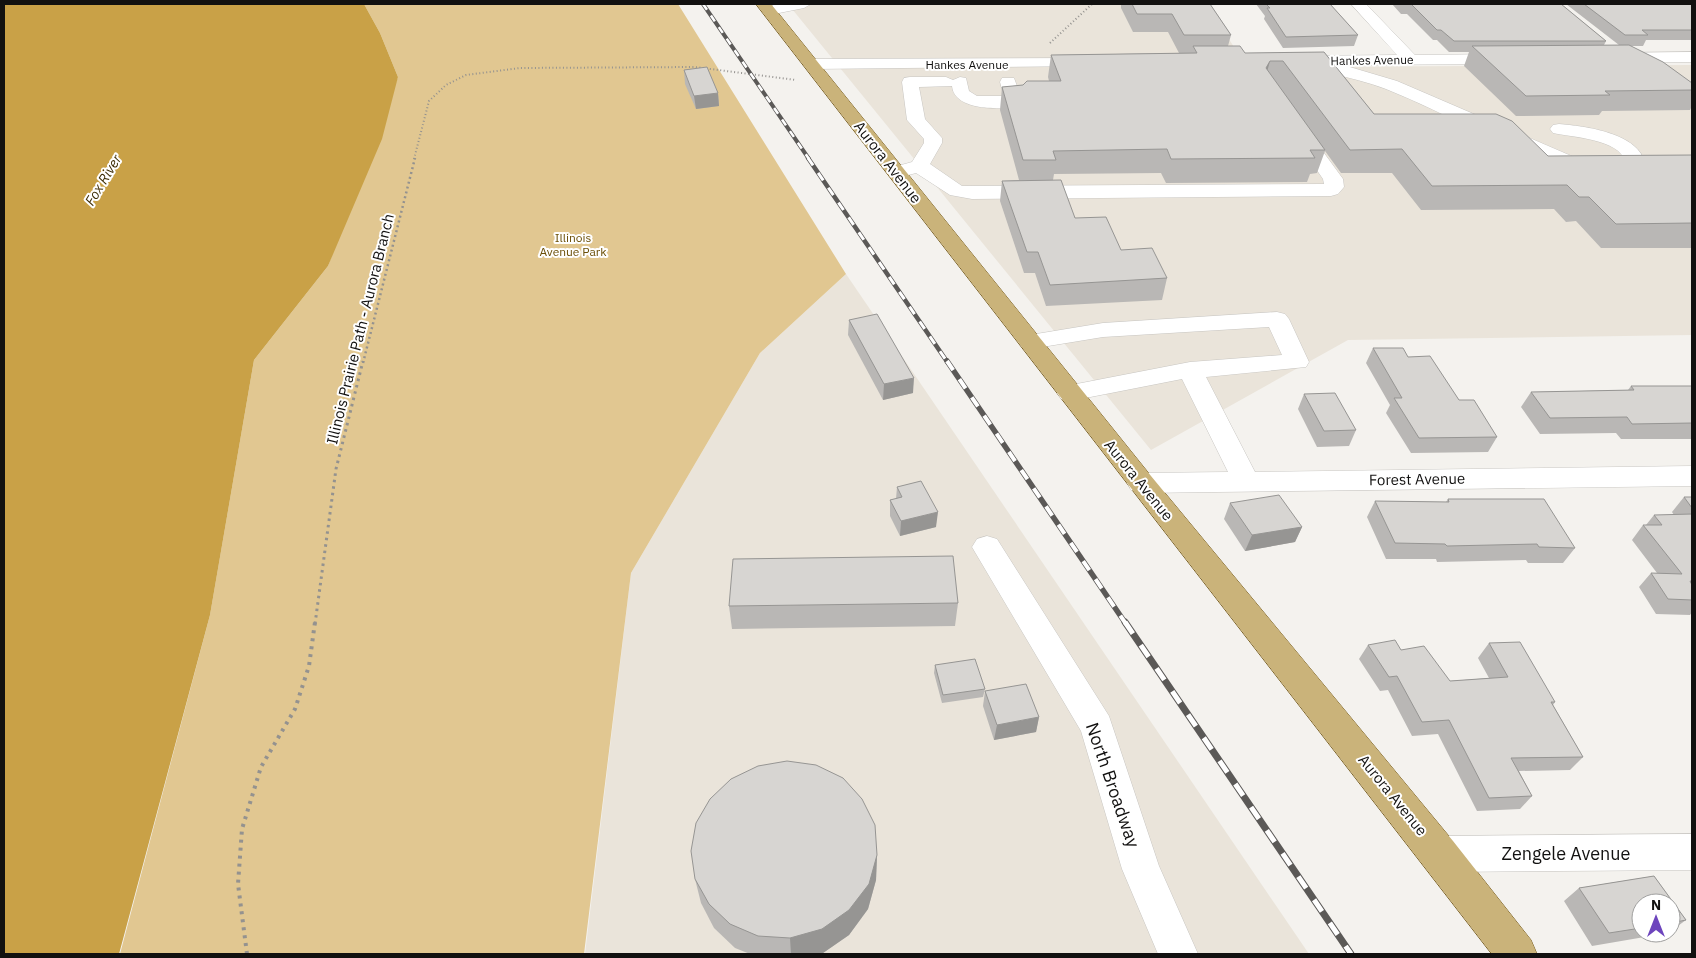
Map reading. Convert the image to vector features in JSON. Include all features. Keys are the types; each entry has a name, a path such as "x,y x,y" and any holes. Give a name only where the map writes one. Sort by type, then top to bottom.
{"main road":[{"name":"Aurora Avenue","path":"766,7 824,79 907,169 918,201 1141,483 1440,854 1517,954"}],"street":[{"path":"766,7 804,4"},
{"path":"1358,4 1411,60"},
{"path":"1606,52 1623,58 1655,75"},
{"path":"1623,58 1692,57"},
{"name":"Hankes Avenue","path":"1275,61 1517,59"},
{"path":"1314,61 1391,85 1549,155 1579,166 1598,169 1624,168 1635,164 1634,156 1614,141 1587,131 1559,129"},
{"name":"Hankes Avenue","path":"812,64 1097,63"},
{"path":"960,82 961,93 968,99 1014,102 1003,64"},
{"path":"972,193 958,191 907,169 933,143 933,138 916,120 910,82 1008,82"},
{"path":"918,201 972,193 1331,190 1334,187 1333,179 1287,113"},
{"path":"1030,342 1103,330 1277,319 1298,362 1190,370 1070,393"},
{"path":"1190,370 1247,482"},
{"name":"Forest Avenue","path":"1141,483 1692,476"},
{"name":"North Broadway","path":"987,546 1097,727 1141,869 1178,954"},
{"name":"Zengele Avenue","path":"1440,854 1692,852"}],"path":[{"path":"1028,64 1092,4"},
{"name":"Illinois Prairie Path - Aurora Branch","path":"246,954 238,884 242,829 262,767 295,709 309,666 336,469 429,101 446,85 466,75 520,68 695,67 783,79 824,79"}],"shaded area":[{"path":"788,4 1206,4 1247,67 1692,65 1692,335 1348,340 1151,450"},
{"path":"846,274 1309,954 585,954 631,573 760,353"}],"green space":[{"name":"Illinois Avenue Park","path":"364,4 678,4 846,274 760,353 631,573 584,954 120,954 210,615 254,360 328,266 398,77 380,33"}],"water":[{"name":"Fox River","path":"4,4 364,4 380,33 398,77 382,139 328,266 254,360 210,615 119,954 4,954"}],"building":[{"path":"1132,4 1210,4 1231,35 1184,35 1172,14 1137,14"},
{"path":"1266,4 1330,4 1358,35 1286,37"},
{"path":"1411,4 1561,4 1606,41 1454,41 1441,30 1437,30"},
{"path":"1584,4 1692,4 1692,30 1642,30 1648,35 1625,35"},
{"path":"1629,45 1663,62 1692,83 1692,90 1605,91 1610,95 1526,96 1472,46"},
{"path":"1193,46 1240,46 1245,53 1324,52 1374,114 1496,114 1512,121 1548,156 1692,155 1692,223 1616,224 1589,197 1579,197 1567,185 1432,186 1402,149 1350,150 1283,61 1270,61 1266,68 1325,150 1310,150 1315,158 1171,159 1167,149 1053,151 1056,160 1023,160 1002,87 1023,85 1027,81 1061,81 1051,55 1197,53"},
{"path":"707,67 718,93 694,96 684,70"},
{"path":"1061,180 1075,218 1106,217 1121,250 1152,248 1167,278 1050,285 1038,252 1027,252 1002,181"},
{"path":"877,314 914,378 884,384 849,320"},
{"path":"1373,348 1403,348 1408,357 1430,356 1459,400 1474,400 1497,437 1419,438 1394,398 1402,398"},
{"path":"1631,386 1692,386 1692,423 1632,424 1627,417 1550,418 1531,392 1634,390"},
{"path":"1335,393 1356,430 1324,431 1304,394"},
{"path":"921,481 938,512 901,521 890,500 902,497 897,487"},
{"path":"1279,495 1302,527 1252,535 1230,503"},
{"path":"1684,497 1692,497 1692,508"},
{"path":"1448,499 1544,499 1575,548 1539,547 1537,544 1447,546 1445,544 1395,543 1375,501 1449,502"},
{"path":"1692,514 1692,581 1690,581 1692,585 1692,600 1668,599 1651,573 1682,574 1643,525 1662,525 1654,515"},
{"path":"953,556 958,603 729,606 733,559"},
{"path":"1395,640 1401,650 1424,646 1450,681 1508,677 1489,643 1520,642 1555,702 1551,702 1583,757 1511,758 1532,796 1489,798 1449,720 1422,722 1397,676 1389,677 1368,645"},
{"path":"975,659 985,689 943,695 935,665"},
{"path":"1026,684 1039,717 997,725 985,691"},
{"path":"787,761 816,765 843,778 862,799 875,825 877,855 869,884 849,910 822,929 790,938 758,936 730,924 709,904 695,879 691,851 696,823 710,799 731,779 758,766"},
{"path":"1654,876 1666,893 1631,893 1631,930 1609,933 1579,888"},
{"path":"1681,913 1686,920 1681,921"}],"railway":[{"path":"703,4 809,159"},
{"path":"808,158 948,363"},
{"path":"947,361 1126,624"},
{"path":"1125,622 1351,954"}]}
